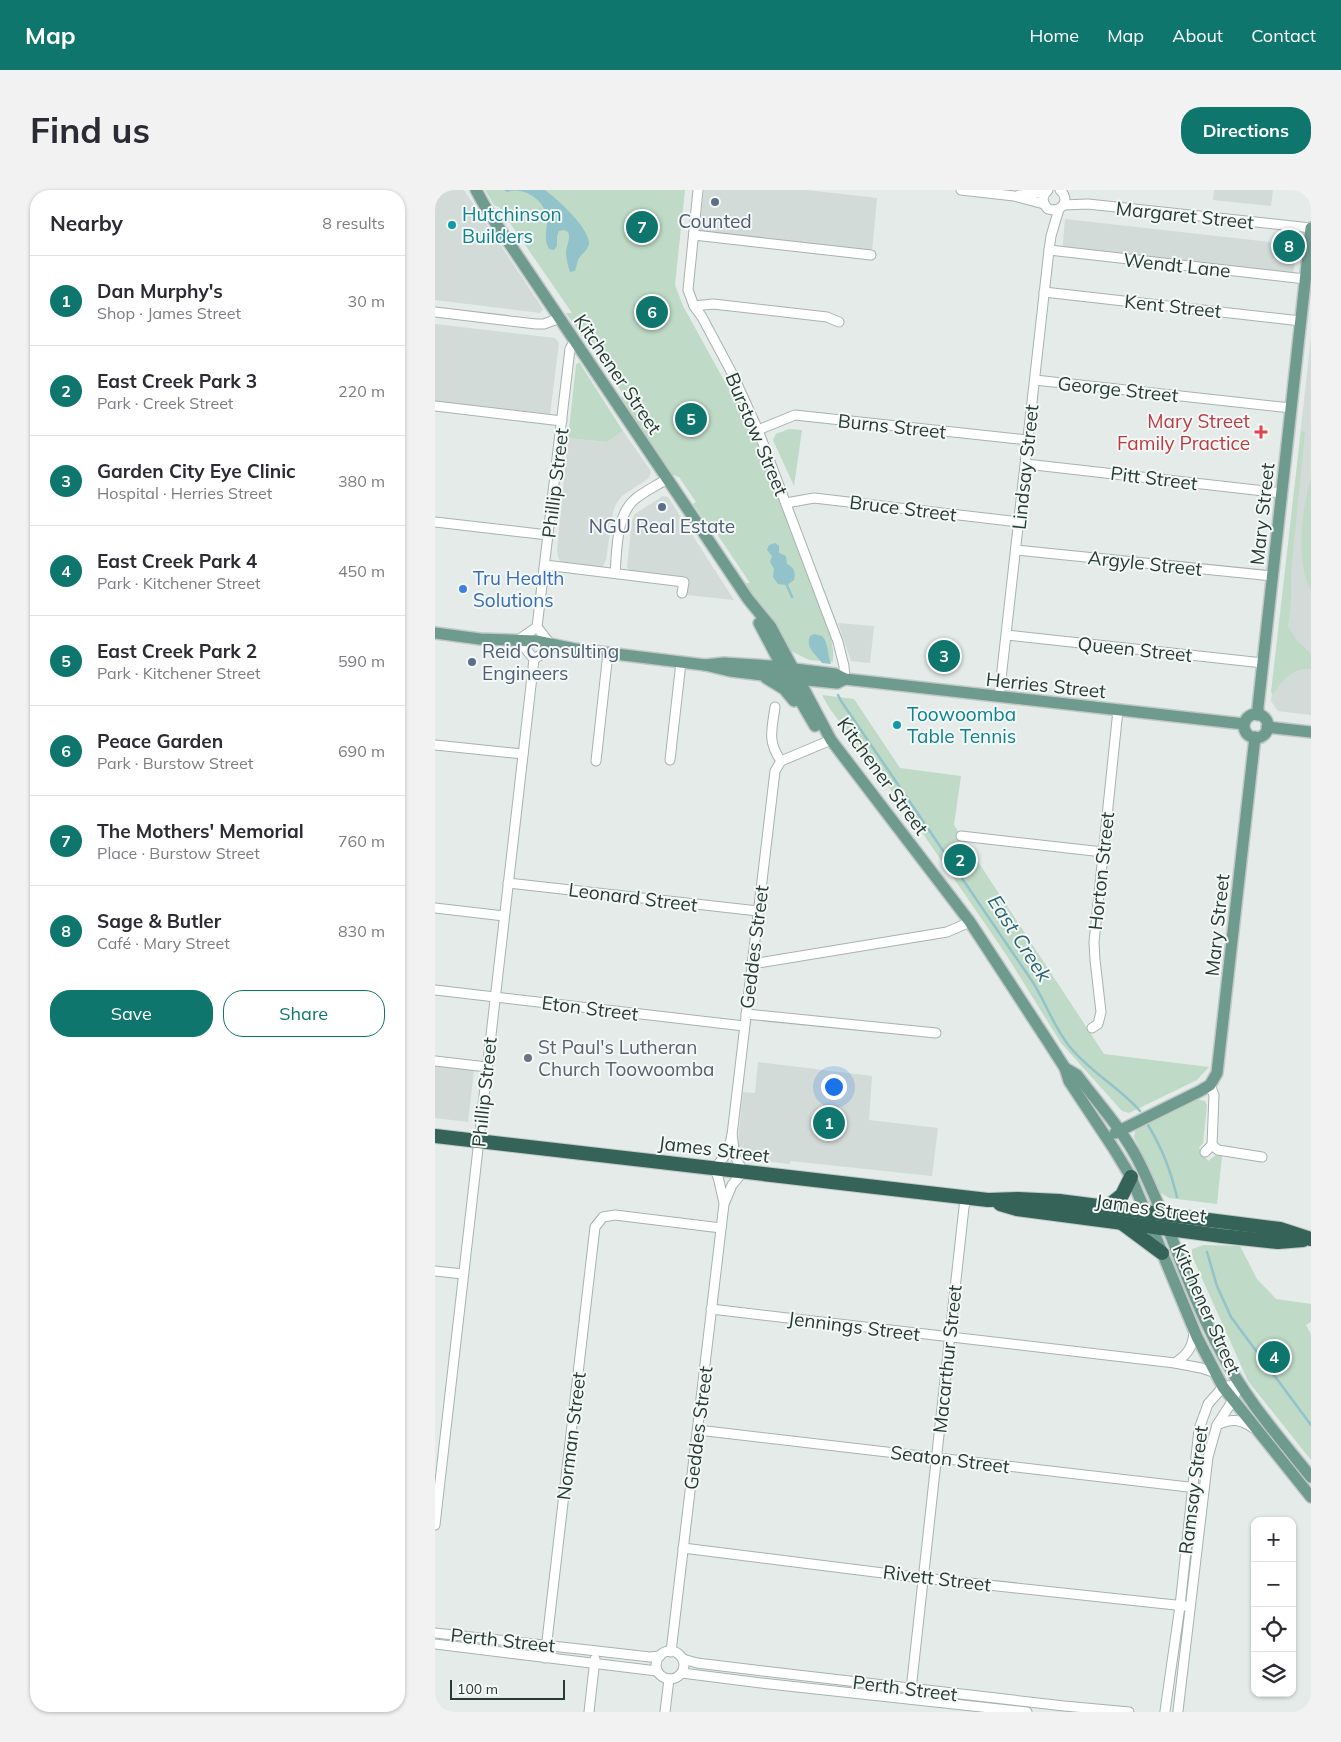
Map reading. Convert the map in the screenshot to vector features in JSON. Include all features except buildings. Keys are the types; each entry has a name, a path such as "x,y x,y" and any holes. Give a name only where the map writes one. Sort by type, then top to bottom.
{"highway":[{"name":"James Street","path":"435,1136 967,1198 988,1200 1018,1199 1107,1207 1280,1230 1311,1239"},
{"path":"1107,1207 1122,1195 1131,1177"},
{"name":"James Street","path":"988,1200 1017,1208 1169,1230 1278,1242 1311,1239"},
{"path":"1123,1224 1162,1253"}],"main road":[{"name":"Kitchener Street","path":"477,191 487,210 667,479 748,599 771,627 815,727"},
{"name":"Mary Street","path":"1258,714 1311,228"},
{"name":"Herries Street","path":"435,634 521,644 535,649 551,647 705,665 730,672 755,674 835,674 845,679 1244,724"},
{"name":"Herries Street","path":"705,665 724,663 790,673"},
{"name":"Kitchener Street","path":"790,673 831,740 969,922 1065,1068 1069,1082 1131,1177 1194,1330 1223,1387 1257,1432 1310,1494"},
{"path":"755,674 784,689 815,727 831,740"},
{"path":"1258,714 1264,718 1267,727 1265,733 1255,737 1250,736 1246,732 1244,724 1249,716 1258,714"},
{"path":"1267,727 1311,732"},
{"name":"Mary Street","path":"1210,1085 1217,1073 1220,1059 1255,737"},
{"name":"Kitchener Street","path":"1065,1068 1077,1075 1119,1130 1137,1158 1163,1215 1203,1315 1239,1384 1311,1477"},
{"path":"1107,1138 1119,1130 1210,1085"}],"street":[{"name":"Burstow Street","path":"698,190 687,290 734,377 758,430 838,642 845,679"},
{"path":"961,190 1014,196 1046,207"},
{"path":"1014,196 1047,191"},
{"name":"Lindsay Street","path":"1047,191 1043,199 1051,236"},
{"name":"Lindsay Street","path":"999,697 1049,250 1051,236 1061,207 1061,191"},
{"name":"Margaret Street","path":"1061,191 1088,204"},
{"name":"Margaret Street","path":"1046,207 1054,210 1061,207 1088,204 1311,228"},
{"path":"693,235 871,255"},
{"name":"Wendt Lane","path":"1049,250 1305,279"},
{"name":"Kent Street","path":"1044,292 1301,321"},
{"path":"694,306 713,304 732,306 827,317 839,322"},
{"path":"435,312 536,324 544,324 560,318"},
{"name":"Phillip Street","path":"537,627 570,349 575,340"},
{"name":"George Street","path":"1035,380 1291,408"},
{"path":"435,406 562,420"},
{"name":"Burns Street","path":"758,430 795,415 1028,440"},
{"name":"Pitt Street","path":"1026,464 1282,493"},
{"path":"615,573 621,522 625,511 634,500 667,479"},
{"name":"Bruce Street","path":"786,503 813,498 1019,522"},
{"path":"435,522 548,535"},
{"name":"Argyle Street","path":"1016,550 1273,576"},
{"path":"545,565 684,582 682,593"},
{"path":"537,627 551,647 533,659 521,644 537,627"},
{"name":"Queen Street","path":"1007,635 1263,663"},
{"path":"596,761 608,653"},
{"name":"Phillip Street","path":"435,1525 533,659"},
{"path":"670,760 681,662"},
{"path":"775,707 771,740 772,747 781,761 831,740"},
{"name":"Horton Street","path":"1092,1028 1098,1024 1101,1012 1095,960 1095,942 1118,710"},
{"path":"435,745 523,754"},
{"name":"Geddes Street","path":"724,1204 715,1168 728,1152 733,1135 773,778 777,765 781,761"},
{"path":"961,836 1103,852"},
{"name":"Leonard Street","path":"508,882 758,911"},
{"path":"435,908 504,916"},
{"path":"752,964 947,932 969,922"},
{"name":"Eton Street","path":"435,990 744,1026"},
{"path":"746,1014 936,1033"},
{"path":"435,1061 487,1067"},
{"path":"1210,1085 1214,1095 1209,1148 1262,1157"},
{"name":"Geddes Street","path":"671,1652 724,1204 732,1186 743,1172 735,1156 733,1135"},
{"name":"Macarthur Street","path":"910,1699 964,1207 967,1198"},
{"name":"Norman Street","path":"545,1658 595,1227 603,1217 615,1215 721,1228"},
{"path":"435,1271 463,1274"},
{"name":"Jennings Street","path":"711,1309 1175,1362 1216,1373"},
{"path":"1175,1362 1190,1351 1194,1330"},
{"path":"1223,1387 1239,1384"},
{"name":"Ramsay Street","path":"1179,1712 1207,1458 1217,1425 1233,1400 1239,1384"},
{"name":"Ramsay Street","path":"1164,1711 1180,1606 1199,1429 1208,1404 1223,1387"},
{"path":"1217,1425 1225,1421 1237,1420 1245,1422 1257,1432"},
{"name":"Seaton Street","path":"698,1430 1203,1488"},
{"name":"Rivett Street","path":"683,1548 923,1578 1191,1607"},
{"name":"Perth Street","path":"435,1633 597,1652 650,1657 660,1656"},
{"name":"Perth Street","path":"435,1644 657,1671"},
{"path":"589,1712 597,1652"},
{"path":"665,1652 678,1654 683,1659 684,1668 682,1673 678,1677 669,1679 661,1676 657,1671 656,1663 660,1656 665,1652"},
{"name":"Perth Street","path":"683,1659 697,1663 1002,1699 1063,1709 1129,1712"},
{"path":"761,1683 763,1671"},
{"name":"Perth Street","path":"682,1673 1027,1712"},
{"path":"665,1712 669,1679"},
{"path":"1001,1709 1002,1699"},
{"path":"1164,1711 1172,1709 1179,1712"}],"shaded area":[{"path":"435,190 464,190 543,309 540,313 435,300"},
{"path":"704,190 807,190 877,198 872,252 699,233"},
{"path":"1214,190 1273,190 1271,206 1213,200"},
{"path":"1065,219 1297,245 1293,276 1062,254"},
{"path":"435,324 555,338 559,343 550,414 435,401"},
{"path":"1311,337 1311,715 1278,711 1271,701"},
{"path":"623,431 651,471 649,478 622,496 616,504 613,512 606,560 602,568 561,563 557,551 568,438 605,442"},
{"path":"663,496 668,497 734,600 686,595 687,579 630,571 627,567 632,520 635,514"},
{"path":"838,623 874,626 870,663 851,661"},
{"path":"758,1062 872,1076 869,1120 938,1128 932,1176 790,1161 790,1164 739,1158 737,1152 743,1092 755,1093"},
{"path":"435,1066 474,1070 468,1122 435,1118"}],"green space":[{"path":"485,190 685,190 675,285 683,306 731,393 738,394 745,410 831,638 833,662 809,660 787,649 743,583 750,583 709,522 706,523 693,504 696,502 679,477 671,474 621,397 624,395 594,349 590,348 566,313 572,313 499,207 494,205"},
{"path":"579,362 623,431 606,442 568,438 576,365"},
{"path":"789,429 802,430 794,486 773,440 776,434"},
{"path":"1301,431 1305,432 1291,572 1291,602 1288,626 1297,641 1311,654 1311,669 1294,672 1285,679 1273,694 1271,692"},
{"path":"1311,479 1311,590 1303,565 1302,535 1305,504"},
{"path":"822,695 854,699 900,768 961,776 954,825 1104,1054 1209,1067 1197,1080 1129,1113 1122,1111 1061,1043 1007,956 966,896 912,818 830,709"},
{"path":"1195,1099 1205,1101 1207,1106 1203,1143 1199,1148 1208,1161 1216,1155 1222,1156 1217,1204 1169,1198 1160,1192 1134,1137 1136,1128"},
{"path":"1204,1245 1240,1246 1257,1279 1276,1299 1311,1304 1311,1322 1306,1325 1311,1334 1311,1460 1248,1381 1192,1256 1192,1249"}],"water":[{"path":"504,190 545,190 572,214 588,237 589,244 578,260 575,271 570,272 567,260 568,232 564,230 559,231 557,246 554,250 549,249 546,238 547,216 539,201 524,192 507,192"},
{"path":"775,543 779,546 779,553 786,556 787,564 795,573 794,580 787,585 778,584 773,577 774,569 770,562 772,556 767,550 769,545"},
{"path":"814,634 822,636 824,639 831,664 822,663 812,651 809,640 810,636"}],"waterway":[{"name":"East Creek","path":"786,583 792,597"},
{"name":"East Creek","path":"838,695 1030,978 1064,1039 1086,1064 1123,1094 1140,1111"},
{"name":"East Creek","path":"1148,1125 1158,1143 1172,1177 1177,1197"},
{"name":"East Creek","path":"1207,1252 1217,1286 1231,1317 1311,1425"}],"place":[{"name":"Counted","path":"715,202"},
{"name":"Hutchinson Builders","path":"452,225"},
{"name":"The Mothers' Memorial","path":"642,227"},
{"name":"Sage & Butler","path":"1289,246"},
{"name":"Peace Garden","path":"652,312"},
{"name":"East Creek Park 2","path":"691,419"},
{"name":"Mary Street Family Practice","path":"1261,432"},
{"name":"NGU Real Estate","path":"662,507"},
{"name":"Tru Health Solutions","path":"463,589"},
{"name":"Garden City Eye Clinic","path":"944,656"},
{"name":"Reid Consulting Engineers","path":"472,662"},
{"name":"Toowoomba Table Tennis","path":"897,725"},
{"name":"East Creek Park 3","path":"960,860"},
{"name":"St Paul's Lutheran Church Toowoomba","path":"528,1058"},
{"name":"Dan Murphy's","path":"829,1123"},
{"name":"East Creek Park 4","path":"1274,1357"}]}
